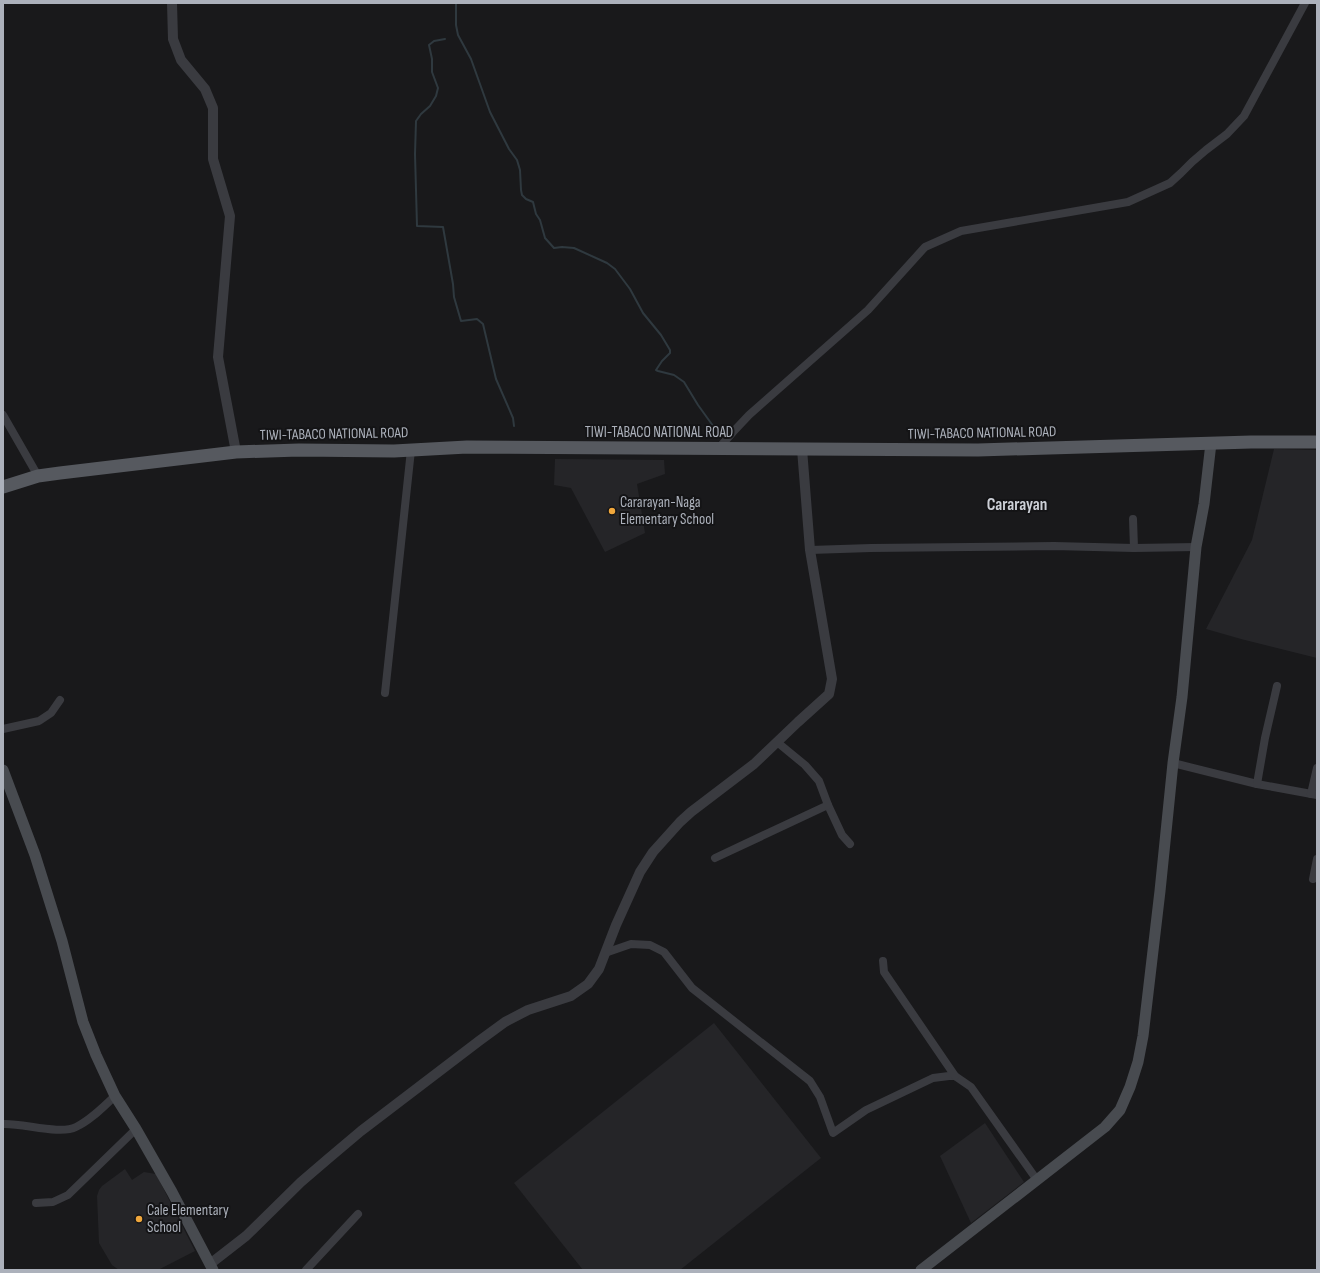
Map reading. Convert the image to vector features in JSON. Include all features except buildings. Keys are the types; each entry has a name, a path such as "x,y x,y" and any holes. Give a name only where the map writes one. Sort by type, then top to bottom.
{"main road":[{"name":"TIWI-TABACO NATIONAL ROAD","path":"3,487 38,476 236,452 267,450 394,451 467,447 978,450 1053,449 1269,441 1317,442"},
{"path":"921,1270 1105,1127 1120,1110 1132,1081 1138,1062 1143,1036 1160,891 1172,764 1182,697 1196,546 1204,504 1211,443"},
{"path":"3,770 35,855 62,941 83,1022 96,1055 115,1096 136,1129 172,1192 212,1267"}],"street":[{"path":"172,3 173,39 181,60 205,90 213,108 213,159 230,216 218,357 236,452"},
{"path":"719,448 750,415 868,310 925,247 961,231 1128,202 1170,183 1196,158 1227,134 1244,116 1305,3"},
{"path":"3,415 38,476"},
{"path":"386,693 411,450"},
{"path":"212,1267 301,1182 329,1158 361,1131 479,1041 505,1022 522,1013 570,996 588,984 599,969 616,925 640,872 653,852 691,812 754,764 829,694 832,679 810,550 802,450"},
{"path":"1132,519 1134,548"},
{"path":"810,550 1054,546 1134,548 1196,546"},
{"path":"1257,784 1265,738 1277,686"},
{"path":"3,729 39,720 51,713 60,700"},
{"path":"777,742 805,766 819,781 842,835 850,844"},
{"path":"1172,764 1257,784 1314,795 1317,768"},
{"path":"715,858 828,805"},
{"path":"1313,879 1317,859"},
{"path":"605,952 631,944 650,945 664,952 692,988 810,1081 820,1097 833,1133 866,1110 933,1078 955,1076"},
{"path":"883,961 884,972 955,1076 971,1087 1037,1180"},
{"path":"3,1124 58,1130 75,1128 91,1118 115,1096"},
{"path":"36,1203 53,1202 68,1195 136,1129"},
{"path":"306,1270 358,1214"}],"shaded area":[{"path":"1274,449 1317,450 1317,658 1206,629 1252,540"},
{"name":"Cararayan-Naga Elementary School","path":"555,459 664,460 665,474 637,484 645,533 605,552 571,488 554,485"},
{"path":"714,1023 821,1158 680,1270 583,1270 514,1183"},
{"path":"985,1123 1024,1182 971,1223 940,1156"},
{"name":"Cale Elementary School","path":"125,1169 132,1180 144,1172 156,1174 195,1251 158,1270 119,1270 112,1265 99,1243 97,1196 102,1186"}],"waterway":[{"path":"456,3 456,25 458,35 471,59 490,112 509,149 517,160 520,170 522,195 526,199 533,202 545,238 554,248 574,248 607,263 615,269 630,289 643,313 661,335 670,350 670,353 656,370 674,375 684,382 716,430"},
{"path":"445,39 434,41 429,45 432,59 432,72 438,88 436,96 430,106 416,121 415,154 417,226 443,227 454,297 461,321 477,319 483,324 496,379 513,418 514,426"}],"place":[{"name":"Cararayan-Naga Elementary School","path":"612,511"},
{"name":"Cale Elementary School","path":"139,1219"}],"district":[{"name":"Cararayan","path":"1017,505"}]}
